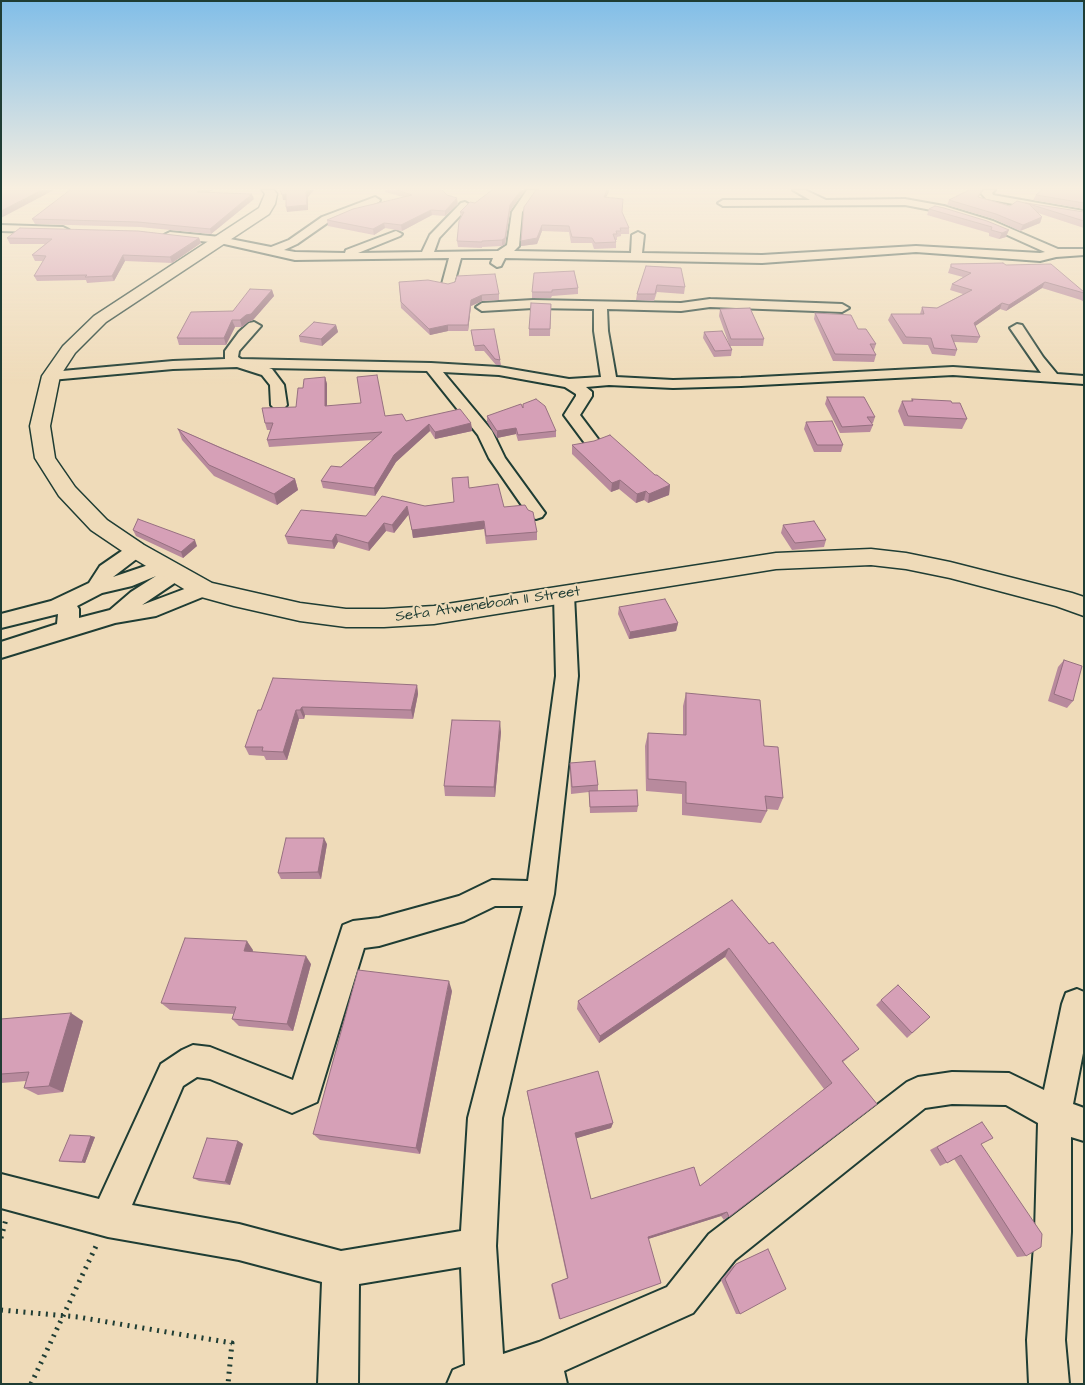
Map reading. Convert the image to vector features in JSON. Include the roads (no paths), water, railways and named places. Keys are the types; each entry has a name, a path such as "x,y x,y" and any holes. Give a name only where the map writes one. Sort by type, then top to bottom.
{"main road":[{"name":"Sefa Atweneboah II Street","path":"198,255 100,319 68,350 51,376 40,426 45,458 67,491 99,525 136,550 203,589 234,598 300,612 356,618 384,618 434,615 776,560 871,557 906,561 950,570 1063,599 1084,607"}],"street":[{"path":"286,255 338,257 408,255"},
{"path":"338,257 344,255"},
{"path":"448,284 456,255"},
{"path":"494,268 501,255"},
{"path":"529,255 762,259 829,255"},
{"path":"992,255 1024,257 1049,255"},
{"path":"1061,255 1084,262"},
{"path":"482,307 533,304 681,308 710,303 842,308"},
{"path":"600,306 601,331 608,381"},
{"path":"254,326 244,335 232,351 231,358 238,363 267,372 277,386 279,405"},
{"path":"1017,328 1038,360 1054,378"},
{"path":"51,376 173,365 238,363 431,367 499,371 569,383 608,381 673,384 741,382 953,371 1084,380"},
{"path":"431,367 486,434 497,458 536,513"},
{"path":"569,383 584,392 584,396 572,415 592,443"},
{"path":"96,588 107,571 136,550"},
{"path":"1,621 56,607 96,588 169,570"},
{"path":"115,616 169,570"},
{"path":"96,588 112,594 116,599 115,616"},
{"path":"1,650 66,629 115,616 149,611 203,589"},
{"path":"564,595 568,676 540,894 485,1118 478,1246 476,1382 544,1372 680,1300 722,1247 918,1093 952,1088 1009,1090 1069,1119"},
{"path":"56,607 68,609 66,629"},
{"path":"108,1220 172,1075 179,1070 193,1062 210,1063 292,1097 306,1091 353,935 379,932 464,908 492,893 540,894"},
{"path":"1048,1384 1046,1340 1053,1232 1069,1119 1077,1004"},
{"path":"1,1192 108,1220 239,1242 341,1269 478,1246"},
{"path":"338,1384 341,1269"}]}
